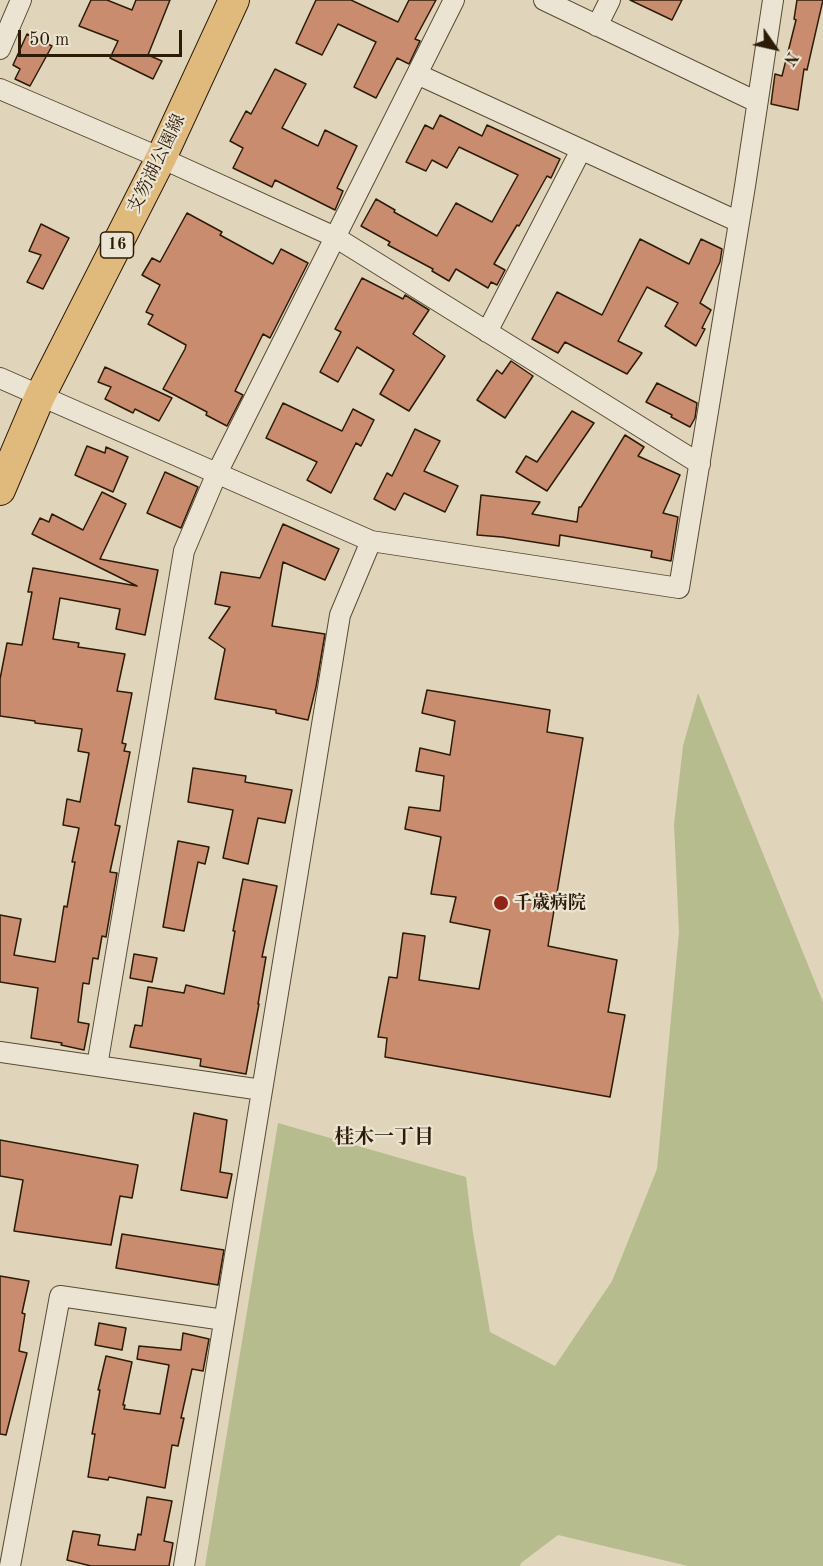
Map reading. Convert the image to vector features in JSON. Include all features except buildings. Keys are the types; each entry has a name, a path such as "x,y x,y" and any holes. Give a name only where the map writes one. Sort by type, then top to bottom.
{"main road":[{"name":"支笏湖公園線","path":"0,490 40,396 161,158 234,0"}],"street":[{"path":"0,49 21,0"},
{"path":"98,1066 184,551 217,473 454,0"},
{"path":"544,0 757,102"},
{"path":"597,26 610,0"},
{"path":"0,378 371,541 679,588 739,222 772,0"},
{"path":"417,74 739,222"},
{"path":"0,89 161,158 335,237 700,464"},
{"path":"487,332 581,150"},
{"path":"184,1566 340,615 371,541"},
{"path":"0,1052 262,1090"},
{"path":"10,1566 60,1296 224,1320"}],"green space":[{"path":"698,693 823,1002 823,1566 688,1566 558,1535 520,1566 205,1566 278,1123 466,1177 490,1332 555,1366 612,1281 657,1169 679,932 674,824 683,746"}],"place":[{"name":"千歳病院","path":"501,903"}],"district":[{"name":"桂木一丁目","path":"384,1138"}]}
